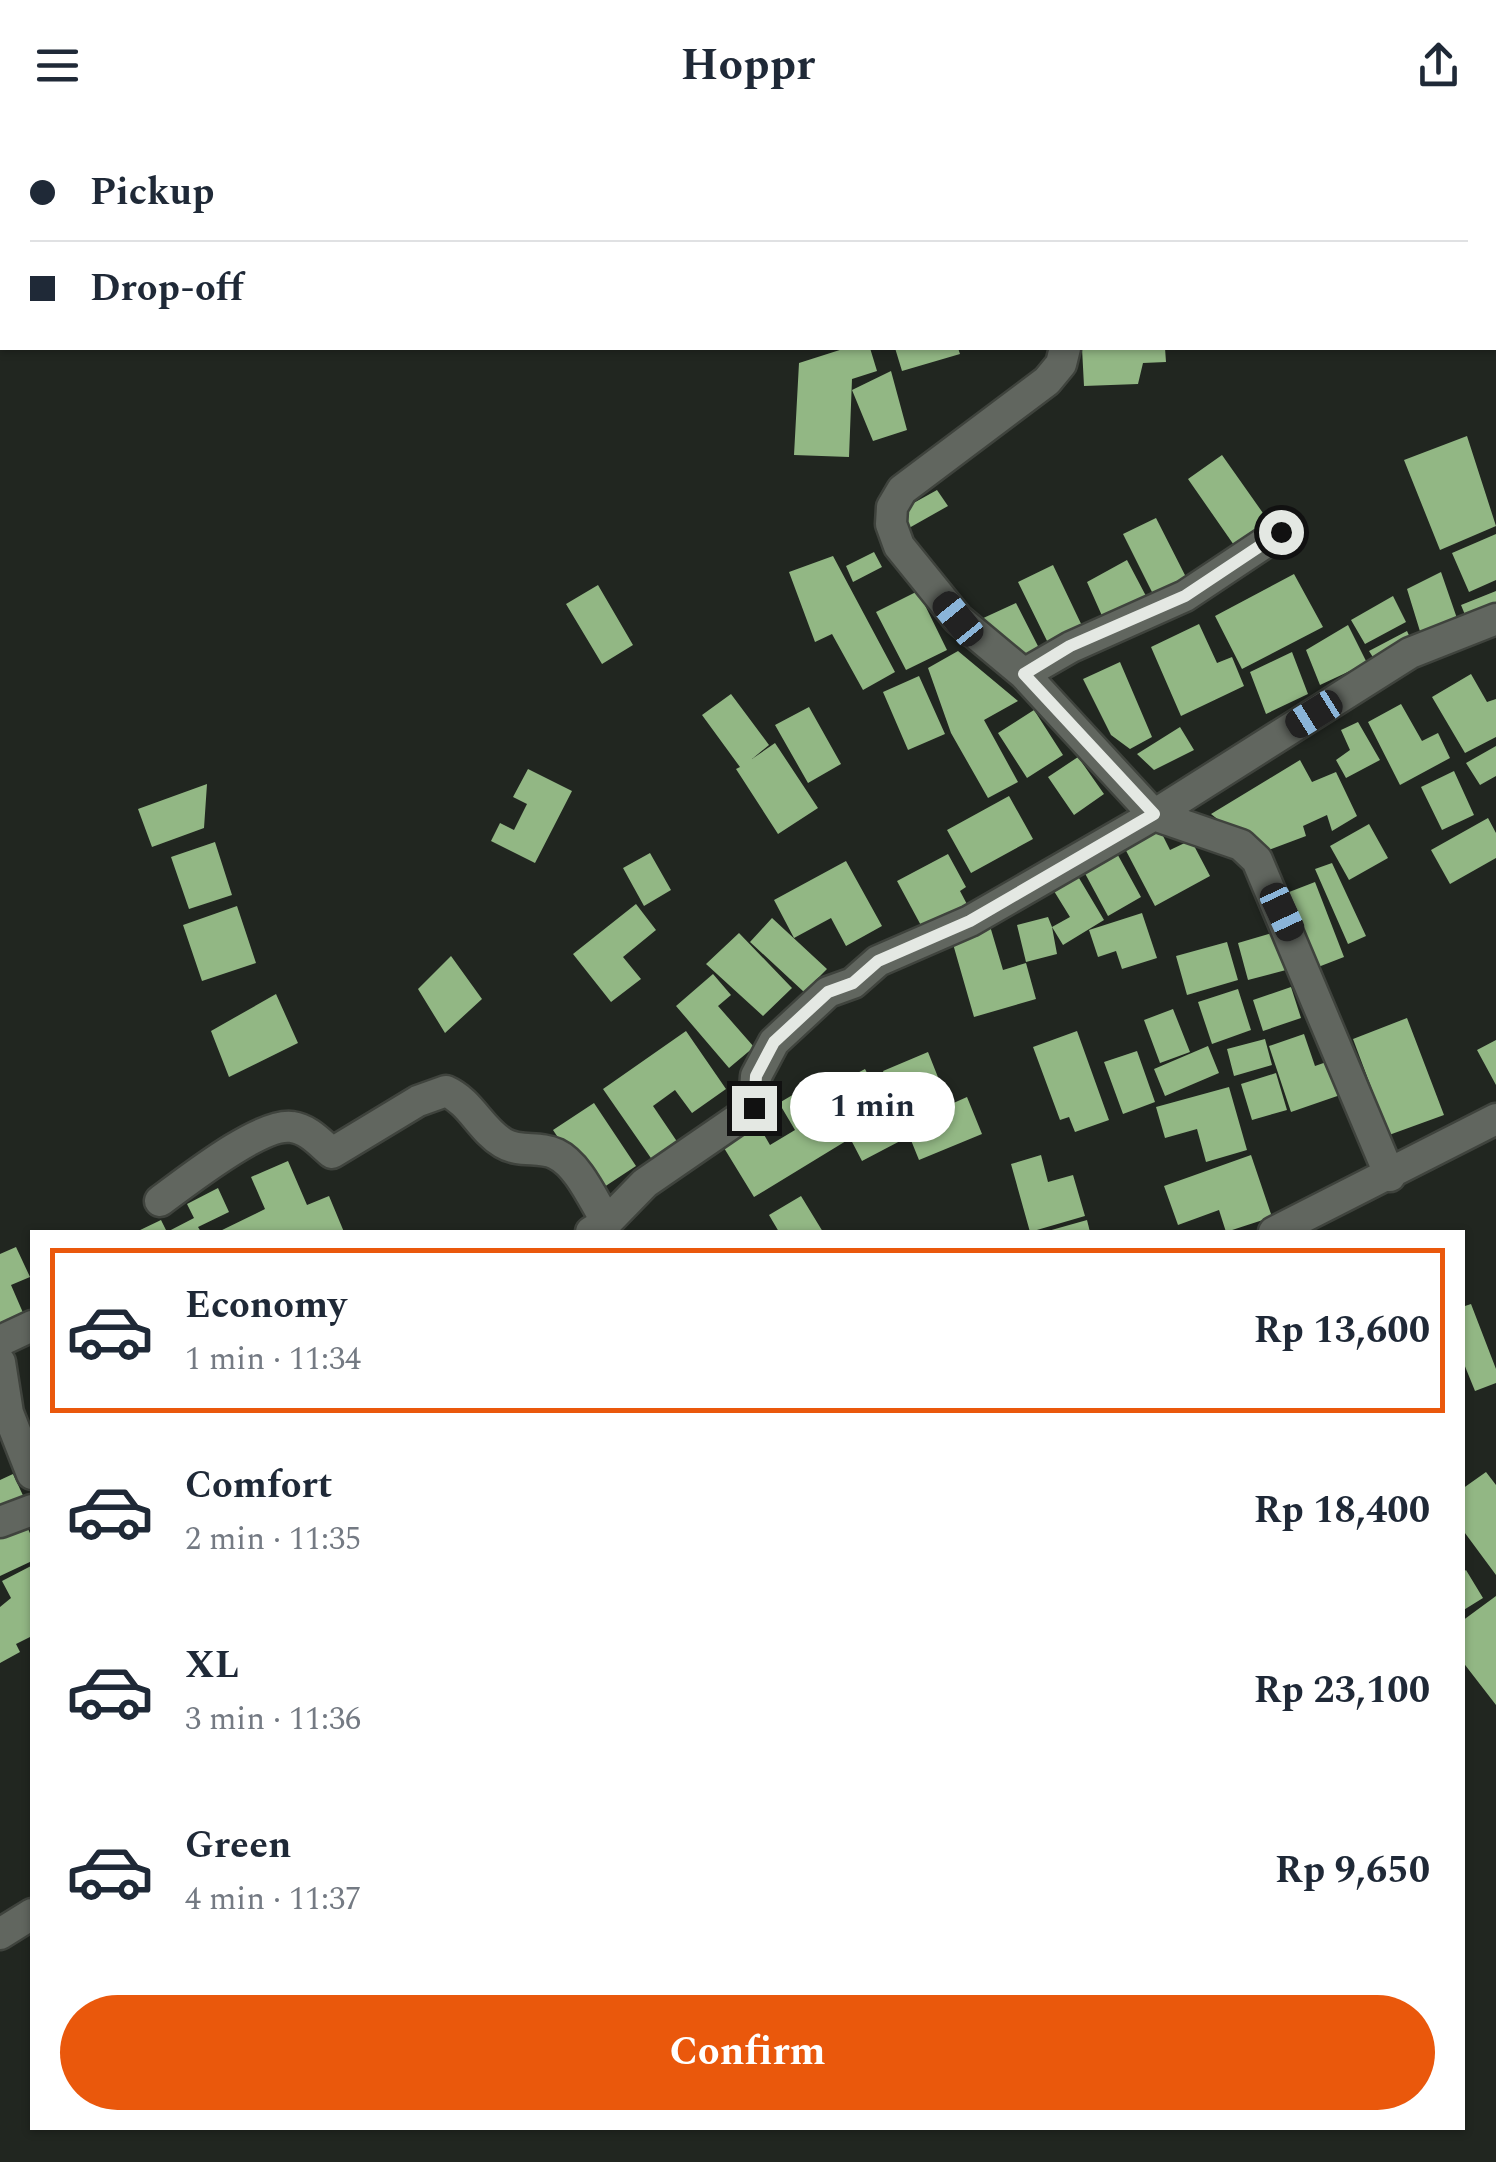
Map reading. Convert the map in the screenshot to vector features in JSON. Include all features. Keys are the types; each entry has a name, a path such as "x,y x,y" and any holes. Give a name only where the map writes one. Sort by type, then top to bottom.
{"street":[{"path":"1064,350 1061,364 1048,382 936,460 902,490 892,506 891,524 911,561 958,619 1024,674 1154,814 1241,845 1257,860 1390,1176"},
{"path":"1024,674 1070,646 1185,596 1281,532"},
{"path":"160,1201 232,1149 286,1126 304,1130 332,1153 418,1101 446,1091 460,1097 501,1142 521,1150 555,1153 572,1169 599,1228 646,1183 754,1108 756,1076 774,1042 828,992 853,983 878,961 970,921 1154,814 1410,653 1496,619"},
{"path":"1278,1230 1496,1119"},
{"path":"0,1341 30,1327"},
{"path":"0,1362 8,1413 30,1469"},
{"path":"0,1522 30,1511"},
{"path":"0,1934 30,1915"}],"building":[{"path":"840,350 871,350 877,371 852,379 849,457 794,455 799,363"},
{"path":"896,350 959,350 960,354 902,371"},
{"path":"1082,350 1165,350 1166,362 1143,363 1138,384 1084,386"},
{"path":"891,371 907,430 873,441 852,390"},
{"path":"1467,436 1496,526 1440,550 1404,460"},
{"path":"1222,455 1270,523 1236,548 1188,479"},
{"path":"937,490 948,506 909,528 901,510"},
{"path":"1156,518 1189,583 1156,600 1123,534"},
{"path":"1496,534 1496,580 1469,592 1452,553"},
{"path":"874,552 882,567 853,582 846,566"},
{"path":"833,556 895,672 863,690 832,634 815,642 789,572"},
{"path":"1127,560 1146,596 1103,618 1087,582"},
{"path":"1053,565 1084,630 1050,647 1018,582"},
{"path":"1441,572 1460,627 1423,641 1407,589"},
{"path":"1294,574 1323,627 1242,669 1215,616"},
{"path":"598,585 633,645 602,664 566,604"},
{"path":"918,591 947,650 906,670 876,612"},
{"path":"1496,591 1496,611 1468,622 1461,605"},
{"path":"1393,596 1406,622 1365,644 1351,620"},
{"path":"1016,603 1041,652 1026,661 979,620"},
{"path":"1199,624 1217,663 1232,657 1244,686 1181,716 1151,647"},
{"path":"1348,625 1367,663 1320,685 1306,650"},
{"path":"1407,631 1413,644 1376,662 1369,651"},
{"path":"958,651 1018,701 984,720 1018,782 988,798 951,733 928,668"},
{"path":"1292,652 1308,694 1266,714 1250,672"},
{"path":"1120,662 1152,737 1130,749 1111,735 1083,679"},
{"path":"1471,674 1487,702 1496,699 1496,737 1465,753 1432,697"},
{"path":"919,676 945,734 908,750 883,692"},
{"path":"731,694 769,745 752,759 775,743 818,808 778,834 736,769 740,767 702,715"},
{"path":"1401,704 1422,741 1438,733 1450,758 1400,785 1368,722"},
{"path":"809,707 841,764 808,783 775,725"},
{"path":"1034,710 1063,755 1027,778 998,733"},
{"path":"1358,722 1380,760 1346,778 1336,760 1350,750 1341,730"},
{"path":"1180,727 1194,750 1154,770 1137,754"},
{"path":"1496,746 1496,776 1480,785 1466,763"},
{"path":"1078,757 1104,794 1074,815 1048,777"},
{"path":"1300,760 1312,782 1336,772 1357,816 1332,831 1327,815 1303,826 1306,836 1261,853 1211,814"},
{"path":"528,769 572,791 535,863 491,841 500,823 514,830 527,804 513,797"},
{"path":"1454,771 1474,815 1442,830 1421,787"},
{"path":"207,784 204,828 152,847 138,809"},
{"path":"1009,796 1033,839 971,873 947,830"},
{"path":"1488,818 1496,833 1496,858 1450,884 1431,850"},
{"path":"1157,824 1170,850 1191,840 1210,876 1155,906 1122,843"},
{"path":"1369,824 1388,858 1349,880 1330,846"},
{"path":"215,842 232,895 189,909 171,857"},
{"path":"1114,848 1141,897 1108,916 1081,866"},
{"path":"650,853 671,890 644,906 623,868"},
{"path":"948,854 966,887 960,891 970,910 924,931 897,881"},
{"path":"846,861 882,926 846,946 831,918 794,938 774,900"},
{"path":"1332,863 1366,936 1348,944 1315,869"},
{"path":"1073,868 1104,920 1063,945 1052,927 1070,917 1049,883"},
{"path":"1315,882 1344,957 1313,969 1284,894"},
{"path":"636,904 656,930 623,957 641,979 611,1002 573,954"},
{"path":"237,906 256,963 202,981 183,925"},
{"path":"1142,913 1157,958 1122,969 1116,951 1098,957 1089,930"},
{"path":"1048,917 1057,954 1026,962 1017,925"},
{"path":"772,918 827,969 804,992 750,942"},
{"path":"990,926 1003,970 1026,963 1036,999 974,1017 951,937"},
{"path":"1275,932 1286,970 1248,980 1238,943"},
{"path":"739,933 792,988 763,1016 706,964"},
{"path":"1227,942 1238,980 1187,995 1176,956"},
{"path":"451,956 482,999 445,1033 418,989"},
{"path":"713,974 731,995 718,1006 754,1047 729,1068 676,1006"},
{"path":"1291,987 1301,1018 1263,1031 1253,1000"},
{"path":"1238,989 1251,1030 1212,1044 1198,1002"},
{"path":"276,994 298,1043 229,1077 211,1031"},
{"path":"1173,1009 1190,1052 1160,1063 1144,1020"},
{"path":"1407,1018 1444,1115 1389,1135 1353,1039"},
{"path":"686,1031 726,1089 692,1113 675,1090 653,1106 678,1143 653,1161 603,1089"},
{"path":"1077,1031 1109,1120 1075,1132 1069,1117 1060,1120 1033,1047"},
{"path":"1304,1034 1315,1066 1335,1059 1346,1093 1291,1112 1269,1046"},
{"path":"1265,1039 1272,1065 1234,1076 1227,1049"},
{"path":"1496,1040 1496,1085 1477,1050"},
{"path":"1208,1046 1219,1073 1165,1096 1154,1069"},
{"path":"1137,1051 1155,1102 1123,1114 1104,1062"},
{"path":"928,1052 949,1105 967,1097 982,1134 919,1160 883,1071"},
{"path":"865,1069 902,1140 862,1161 825,1090"},
{"path":"1276,1073 1287,1110 1252,1120 1241,1084"},
{"path":"811,1084 846,1141 754,1197 721,1143 756,1121 770,1145 795,1130 779,1103"},
{"path":"1229,1087 1247,1150 1206,1162 1197,1129 1165,1138 1156,1107"},
{"path":"594,1103 636,1166 595,1193 553,1130"},
{"path":"1041,1155 1048,1182 1073,1175 1085,1216 1029,1230 1011,1164"},
{"path":"1251,1155 1272,1217 1225,1230 1219,1210 1178,1225 1164,1186"},
{"path":"288,1161 307,1205 329,1196 343,1230 222,1230 265,1209 251,1177"},
{"path":"218,1188 229,1212 198,1227 200,1230 171,1230 194,1218 187,1204"},
{"path":"801,1196 822,1230 778,1230 769,1215"},
{"path":"161,1220 166,1230 140,1230"},
{"path":"1087,1220 1090,1230 1052,1230"},
{"path":"16,1247 30,1277 11,1285 27,1322 0,1335 0,1254"},
{"path":"1471,1304 1496,1369 1496,1383 1475,1391 1465,1366 1465,1306"},
{"path":"1486,1472 1496,1485 1496,1575 1465,1533 1465,1487"},
{"path":"13,1474 27,1504 0,1511 0,1480"},
{"path":"23,1517 30,1533 30,1562 0,1576 0,1527"},
{"path":"30,1567 30,1637 16,1644 20,1652 0,1663 0,1607 11,1598 2,1581"},
{"path":"1465,1571 1483,1598 1465,1609"},
{"path":"1496,1596 1496,1705 1465,1665 1465,1619"}],"route":[{"path":"754,1108 756,1076 774,1042 828,992 853,983 878,961 970,921 1154,814 1024,674 1070,646 1185,596 1281,532"}]}
